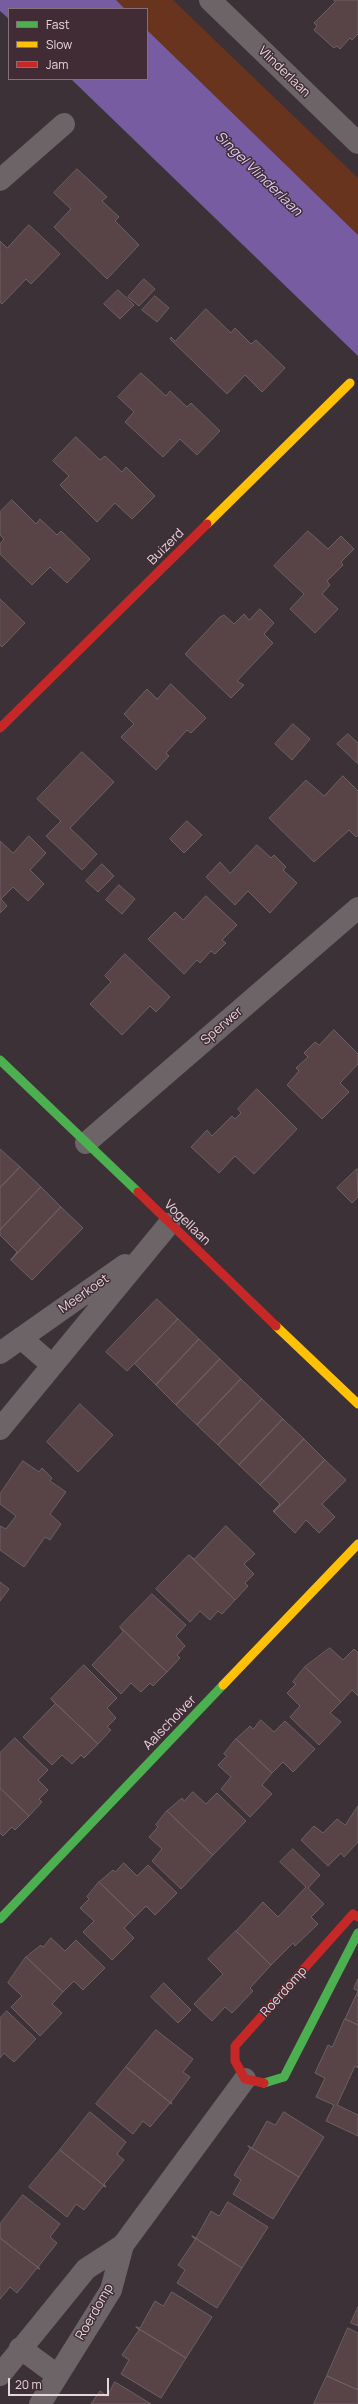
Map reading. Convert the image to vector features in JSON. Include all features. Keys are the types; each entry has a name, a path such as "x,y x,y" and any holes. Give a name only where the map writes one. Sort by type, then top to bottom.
{"street":[{"name":"Vlinderlaan","path":"210,0 358,143"},
{"path":"0,180 64,124"},
{"name":"Buizerd","path":"0,728 350,383"},
{"name":"Sperwer","path":"86,1143 358,908"},
{"name":"Vogellaan","path":"0,1060 358,1404"},
{"name":"Meerkoet","path":"3,1419 52,1365 169,1224"},
{"name":"Meerkoet","path":"0,1353 148,1250"},
{"path":"21,1338 52,1365"},
{"name":"Aalscholver","path":"0,1919 358,1544"},
{"name":"Roerdomp","path":"0,2375 20,2348 86,2269 123,2245 245,2079 235,2061 235,2046 353,1914 358,1917"},
{"path":"245,2079 266,2084 284,2077 358,1933"},
{"name":"Roerdomp","path":"40,2404 111,2290 123,2245"},
{"path":"20,2348 57,2375"}],"shaded area":[{"path":"116,0 173,0 358,178 358,235 148,31 148,8 124,8"}],"water":[{"path":"0,0 116,0 124,8 8,8 8,18 0,11"},
{"name":"Singel Vlinderlaan","path":"148,31 358,235 358,356 72,80 148,80"}],"building":[{"path":"334,0 358,0 358,34 352,40 350,38 340,49 337,46 334,48 314,30 317,26 314,23 335,2"},
{"path":"77,169 107,197 102,201 119,217 115,221 139,245 107,279 54,227 71,209 54,193"},
{"path":"29,225 60,254 31,284 26,279 2,304 0,302 0,241 7,248"},
{"path":"144,279 155,289 139,306 128,297"},
{"path":"118,290 134,305 120,319 104,304"},
{"path":"155,296 169,308 157,322 142,310"},
{"path":"206,309 231,333 235,328 251,344 256,340 285,368 262,392 245,375 227,394 170,339 171,337 175,341"},
{"path":"141,373 166,396 170,391 187,407 191,403 220,431 197,455 180,439 163,457 125,422 134,412 118,397"},
{"path":"76,437 100,460 105,456 122,472 126,467 155,496 132,519 115,503 97,522 60,485 69,476 53,461"},
{"path":"12,500 36,524 40,519 57,535 61,531 90,559 67,583 50,567 32,585 0,554 0,544 4,539 0,535 0,512"},
{"path":"308,531 328,549 341,536 354,549 341,562 343,565 327,581 330,585 322,594 338,609 315,633 290,609 304,594 274,566"},
{"path":"0,599 25,623 2,647 0,645"},
{"path":"260,609 274,623 264,634 273,643 237,681 244,685 231,698 185,654 220,617 224,615 234,624 244,614 249,620"},
{"path":"171,684 206,718 191,733 187,730 166,753 169,756 156,770 121,737 134,724 124,714 147,689 157,699"},
{"path":"293,724 310,739 292,760 275,744"},
{"path":"348,734 358,743 358,764 337,744"},
{"path":"82,752 114,782 70,828 97,854 82,870 46,836 61,821 37,799"},
{"path":"343,776 358,791 358,835 356,837 349,830 314,862 269,818 306,780 324,796"},
{"path":"187,821 202,835 184,853 170,839"},
{"path":"29,836 46,853 30,870 44,884 28,901 13,887 1,899 7,906 0,913 0,841 13,853"},
{"path":"257,845 271,858 274,855 286,867 283,870 297,883 270,913 248,891 235,905 206,877 220,862 230,873"},
{"path":"102,864 114,876 98,892 86,881"},
{"path":"119,885 135,899 122,914 106,900"},
{"path":"206,896 237,925 222,940 226,943 215,954 211,951 200,963 197,960 184,974 148,939 175,912 183,920"},
{"path":"125,954 170,997 156,1012 150,1006 122,1035 90,1004 111,982 105,976"},
{"path":"334,1030 358,1054 358,1064 340,1083 349,1092 322,1119 287,1085 299,1071 296,1068 308,1057 304,1053 315,1042 319,1045"},
{"path":"257,1089 297,1129 254,1174 235,1156 219,1173 191,1147 207,1130 212,1136 232,1116 235,1119 241,1113 238,1109"},
{"path":"0,1149 20,1167 0,1188"},
{"path":"20,1167 41,1187 0,1230 0,1188"},
{"path":"357,1169 358,1197 352,1203 337,1188"},
{"path":"41,1187 61,1207 11,1260 17,1252 0,1235 0,1230"},
{"path":"61,1207 83,1228 32,1280 11,1260"},
{"path":"157,1299 178,1319 127,1371 106,1352"},
{"path":"178,1319 199,1339 156,1385 135,1364"},
{"path":"199,1339 220,1359 176,1405 156,1385"},
{"path":"220,1359 241,1379 197,1425 176,1405"},
{"path":"241,1379 262,1399 218,1445 197,1425"},
{"path":"262,1399 283,1419 239,1465 218,1445"},
{"path":"80,1404 113,1435 78,1472 47,1442"},
{"path":"283,1419 304,1439 260,1485 239,1465"},
{"path":"304,1439 325,1460 274,1512 273,1511 280,1504 260,1485"},
{"path":"325,1460 346,1480 322,1504 335,1517 319,1533 306,1520 295,1533 274,1512"},
{"path":"23,1461 39,1472 42,1468 52,1478 50,1481 66,1492 50,1514 61,1524 50,1540 45,1537 24,1567 0,1550 0,1526 6,1529 16,1516 0,1504 0,1494"},
{"path":"226,1526 255,1554 244,1564 254,1574 245,1583 248,1586 235,1600 189,1555 194,1559"},
{"path":"189,1555 235,1600 222,1614 218,1611 210,1620 200,1611 190,1622 156,1589"},
{"path":"0,1582 9,1589 0,1601"},
{"path":"152,1594 186,1625 176,1636 185,1646 177,1655 180,1658 167,1672 120,1627"},
{"path":"120,1627 167,1672 153,1686 150,1683 141,1692 131,1683 121,1694 92,1665 123,1632"},
{"path":"330,1648 343,1660 354,1649 358,1653 358,1696 352,1690 341,1702 305,1667"},
{"path":"84,1665 117,1698 107,1708 116,1718 107,1727 111,1730 98,1744 51,1699"},
{"path":"305,1667 341,1702 330,1713 341,1722 319,1745 290,1717 300,1706 287,1693 296,1684 293,1682"},
{"path":"51,1699 98,1744 84,1758 81,1755 72,1764 62,1755 52,1765 23,1737 55,1704"},
{"path":"261,1720 274,1732 285,1721 315,1749 293,1772 283,1762 272,1773 236,1739 250,1726 253,1729"},
{"path":"15,1738 48,1770 38,1780 48,1790 39,1799 42,1802 29,1816 0,1788 0,1753"},
{"path":"236,1739 272,1773 262,1785 272,1794 250,1817 221,1789 231,1777 218,1765 227,1756 224,1754"},
{"path":"0,1788 29,1816 15,1830 12,1827 3,1836 0,1833"},
{"path":"193,1792 206,1804 217,1793 246,1821 213,1855 167,1811 182,1798 184,1801"},
{"path":"358,1806 358,1842 344,1857 341,1853 328,1866 301,1840 314,1826 323,1833 337,1819 345,1825"},
{"path":"167,1811 213,1855 181,1889 152,1861 162,1849 149,1837 158,1827 156,1825"},
{"path":"293,1849 320,1875 308,1888 324,1904 311,1917 318,1924 295,1946 293,1943 271,1965 236,1931 263,1902 278,1917 306,1887 280,1862"},
{"path":"124,1863 137,1876 148,1865 177,1893 155,1915 146,1906 135,1917 99,1882 113,1870 115,1872"},
{"path":"99,1882 135,1917 124,1928 134,1938 112,1960 83,1932 94,1921 80,1908 89,1899 87,1897"},
{"path":"236,1931 271,1965 250,1988 253,1991 232,2013 225,2007 212,2021 194,2004 223,1974 208,1959"},
{"path":"51,1938 65,1951 76,1940 105,1968 83,1990 74,1981 63,1992 26,1957 41,1945 43,1947"},
{"path":"26,1957 63,1992 52,2004 62,2013 40,2036 11,2007 22,1996 8,1983"},
{"path":"358,1979 358,1991 354,1989"},
{"path":"164,1983 191,2010 178,2023 151,1997"},
{"path":"358,1991 358,2025 345,2019"},
{"path":"7,2011 36,2039 14,2062 4,2053 0,2058 0,2018"},
{"path":"345,2019 358,2025 358,2068 355,2066 337,2105 358,2115 358,2136 326,2121 334,2105 316,2097 325,2078 315,2073 328,2045 332,2047"},
{"path":"156,2030 193,2059 183,2072 190,2077 171,2102 172,2104 126,2067"},
{"path":"126,2067 172,2104 170,2103 150,2127 143,2121 133,2134 96,2104"},
{"path":"90,2112 126,2142 117,2154 124,2160 104,2184 106,2187 60,2150"},
{"path":"284,2112 324,2137 299,2177 248,2146 252,2148 267,2121 275,2125"},
{"path":"248,2146 299,2177 273,2219 233,2194 241,2180 234,2175 250,2149"},
{"path":"60,2150 106,2187 103,2186 84,2210 76,2204 67,2217 29,2187"},
{"path":"23,2195 60,2224 50,2237 57,2243 38,2267 40,2269 0,2238 0,2224"},
{"path":"228,2202 268,2227 242,2268 192,2236 196,2238 211,2211 219,2216"},
{"path":"192,2236 242,2268 217,2308 177,2283 185,2270 178,2265 195,2240"},
{"path":"0,2238 40,2269 37,2268 17,2293 10,2287 0,2299"},
{"path":"172,2292 212,2317 186,2358 136,2327 140,2328 155,2301 163,2306"},
{"path":"358,2307 358,2326 351,2323"},
{"path":"136,2327 186,2358 161,2398 121,2374 129,2360 122,2355 139,2330"},
{"path":"348,2328 358,2333 358,2390 327,2376"},
{"path":"327,2376 358,2390 358,2404 314,2404"},
{"path":"115,2382 151,2404 91,2404 100,2391 107,2396"}],"traffic: fast":[{"path":"0,1060 138,1192"},
{"path":"0,1919 223,1685"},
{"path":"264,2083 284,2077 358,1933"}],"traffic: slow":[{"path":"207,524 350,383"},
{"path":"276,1326 358,1404"},
{"path":"223,1685 358,1544"}],"traffic: jam":[{"path":"0,728 207,524"},
{"path":"138,1192 276,1326"},
{"path":"264,2083 245,2079 235,2061 235,2046 353,1914 358,1917"}]}
